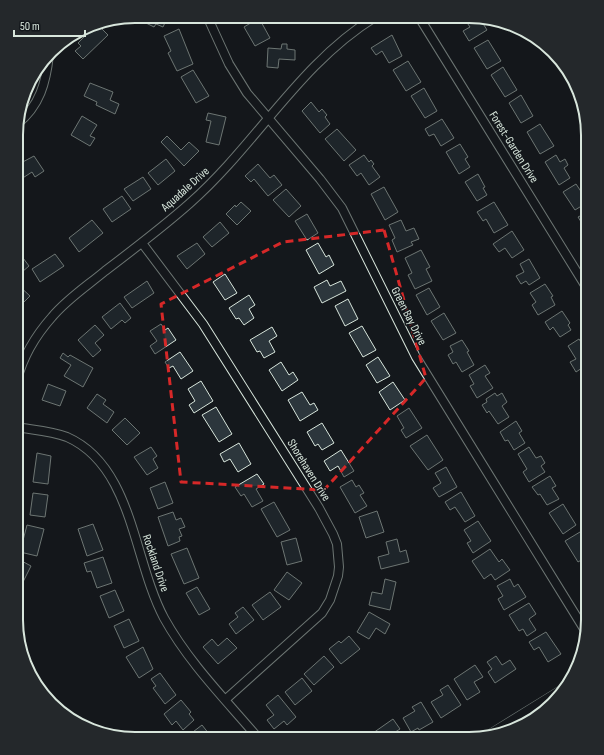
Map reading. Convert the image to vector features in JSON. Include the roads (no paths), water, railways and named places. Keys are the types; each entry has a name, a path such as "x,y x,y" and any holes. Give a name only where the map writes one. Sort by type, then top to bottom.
{"street":[{"name":"Green Bay Drive","path":"210,23 233,71 247,93 320,179 342,208 416,357 581,624"},
{"name":"Aquadale Drive","path":"23,365 32,345 52,317 83,288 142,243 190,203 211,183 315,65 340,42 367,23"},
{"name":"Forest-Garden Drive","path":"423,23 581,279"},
{"path":"25,116 32,109 43,90 48,65"},
{"name":"Shorehaven Drive","path":"142,243 203,324 319,508 337,544 338,576 330,600 322,613 225,700"},
{"name":"Rockland Drive","path":"23,428 49,432 67,438 88,450 105,467 120,493 146,576 164,617 196,668 253,732"},
{"path":"505,726 547,700"}]}
